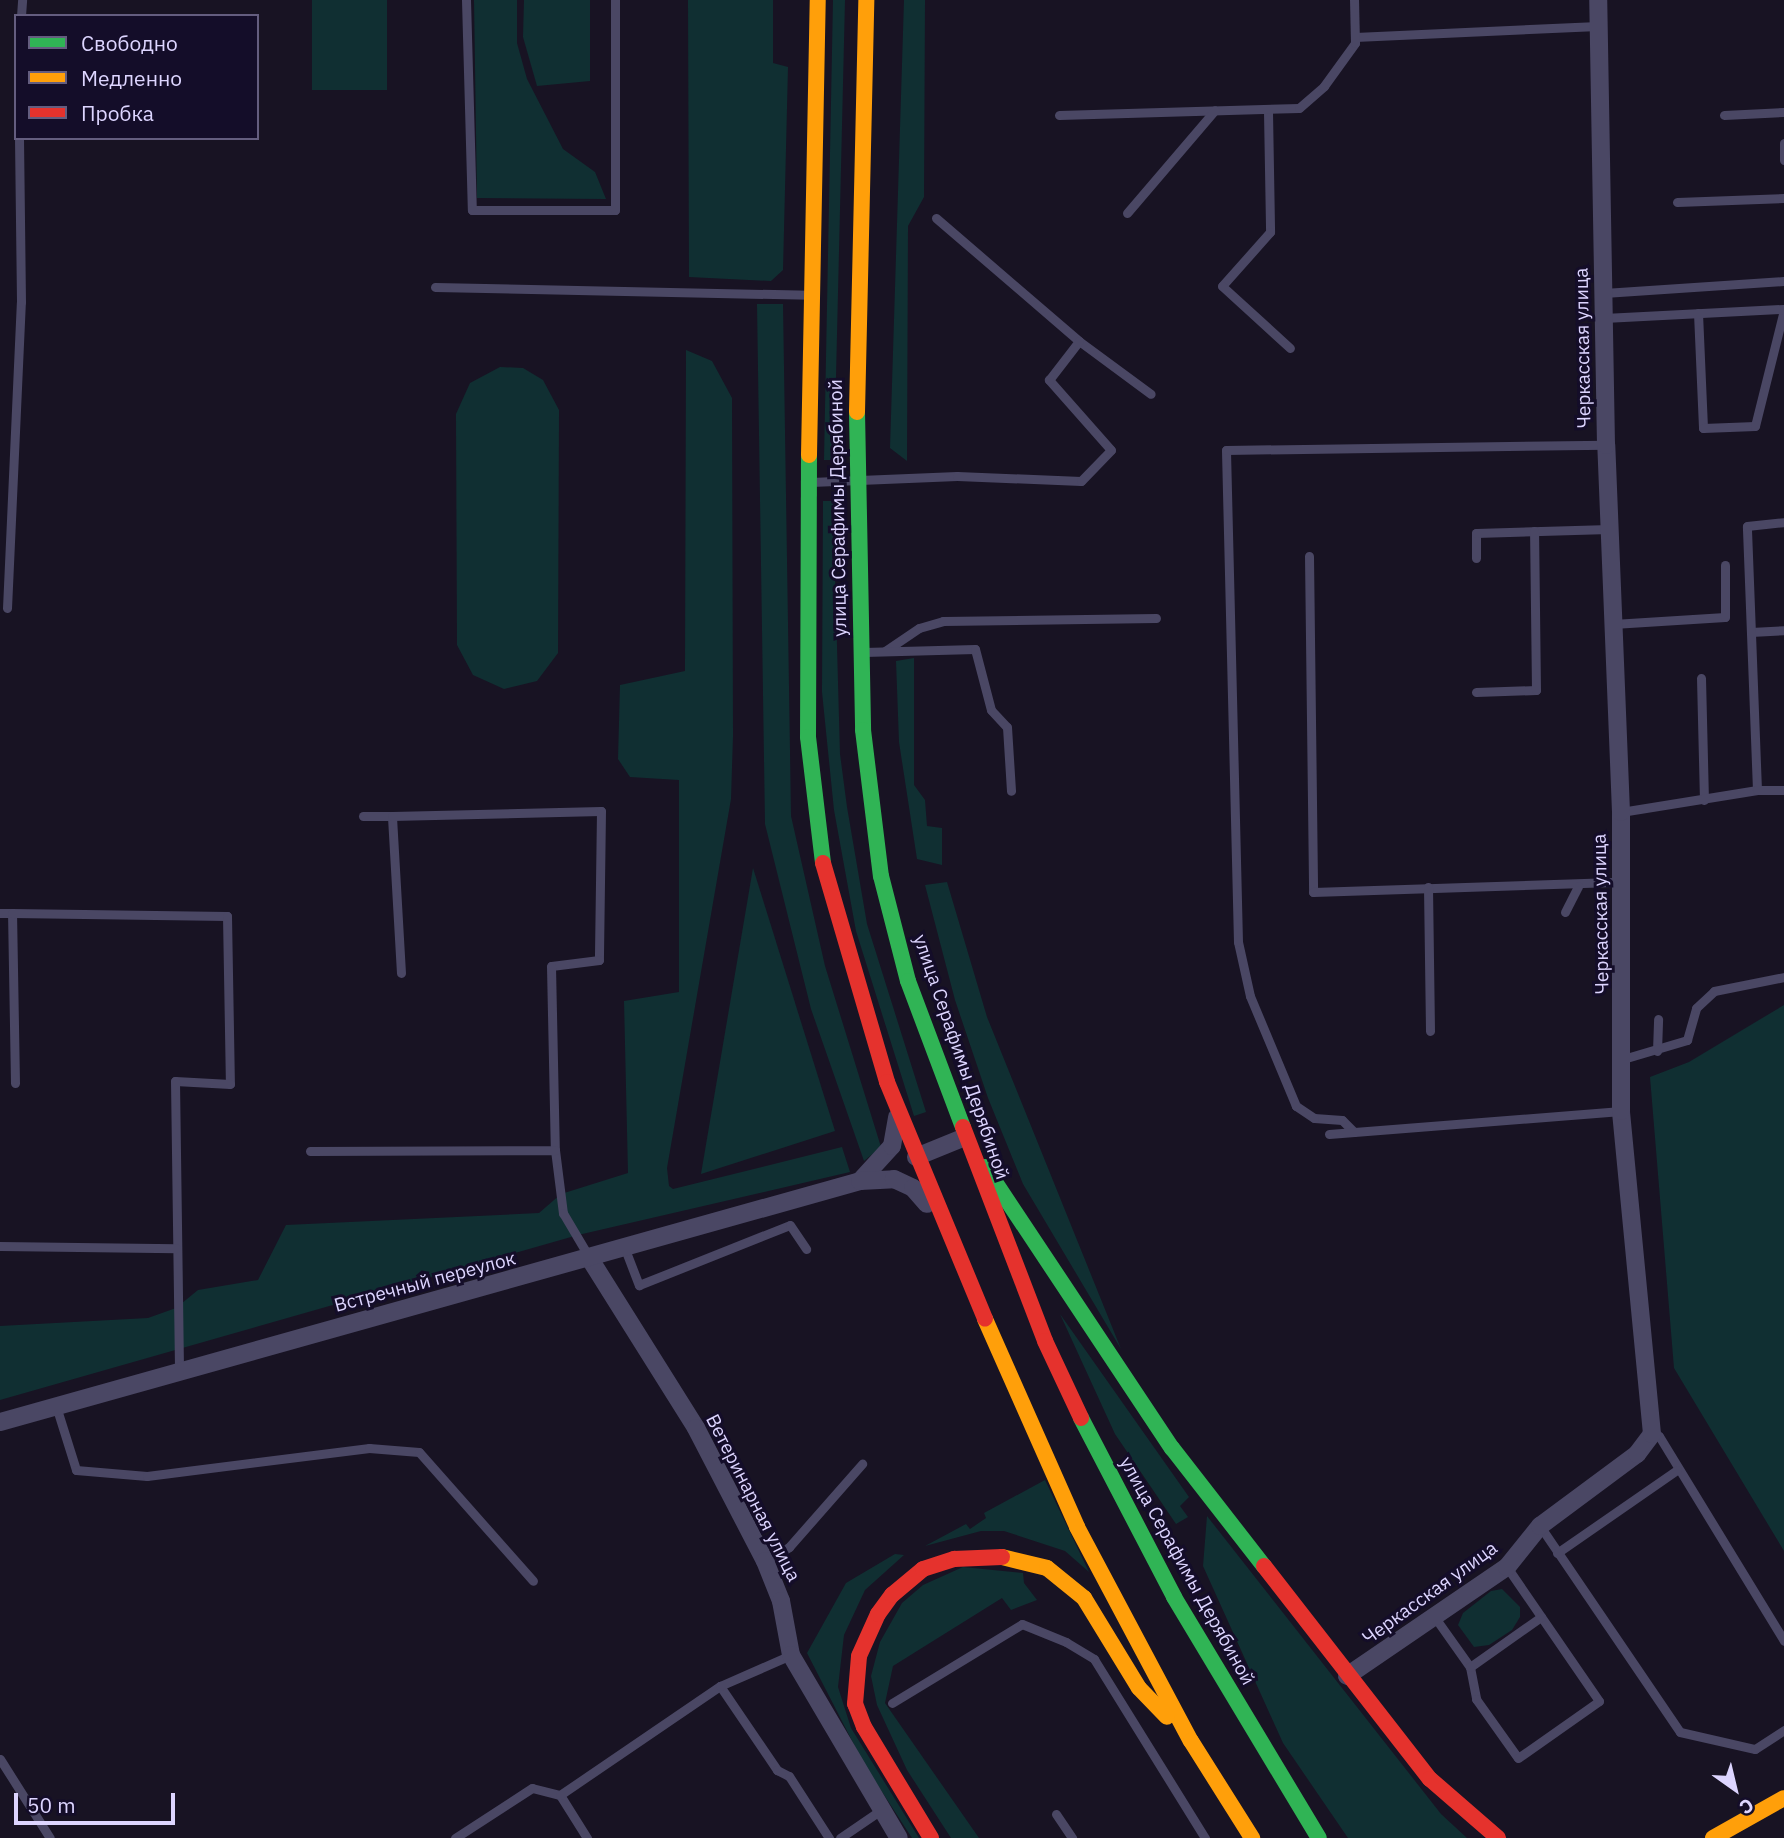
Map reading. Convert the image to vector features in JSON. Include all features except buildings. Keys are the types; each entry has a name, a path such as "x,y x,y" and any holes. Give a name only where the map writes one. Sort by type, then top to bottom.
{"main road":[{"name":"улица Серафимы Дерябиной","path":"818,0 808,482 808,737 823,862 856,985 897,1108 944,1228 1077,1527 1191,1741 1252,1838"},
{"name":"улица Серафимы Дерябиной","path":"866,0 855,482 863,730 881,876 908,981 966,1142 1045,1341 1097,1453 1174,1597 1319,1838"},
{"path":"966,1142 1007,1194 1074,1305 1172,1448 1347,1676 1430,1779 1465,1814 1498,1838"},
{"path":"932,1838 864,1727 855,1704 854,1685 859,1656 878,1614 892,1595 923,1569 954,1559 996,1556 1047,1568 1084,1598 1139,1688 1191,1741"},
{"path":"1713,1838 1784,1798"}],"street":[{"name":"Черкасская улица","path":"1347,1676 1436,1619 1507,1567 1540,1526 1637,1454 1653,1434 1621,1111 1621,812 1606,445 1598,0"},
{"path":"860,1181 892,1146 897,1108"},
{"path":"916,1157 966,1142"},
{"name":"Встречный переулок","path":"0,1422 590,1259 860,1181 894,1179 914,1188 944,1228"},
{"name":"Ветеринарная улица","path":"590,1259 696,1428 765,1560 782,1601 791,1656 899,1838"}],"lane":[{"path":"467,0 472,210 615,210 615,0"},
{"path":"1059,115 1215,110 1268,113 1299,108 1324,86 1355,37 1354,0"},
{"path":"1355,37 1598,26"},
{"path":"1128,214 1215,110"},
{"path":"1724,115 1784,112"},
{"path":"1268,113 1270,232 1222,286 1290,348"},
{"path":"7,608 21,302 19,140"},
{"path":"1784,143 1784,160"},
{"path":"1677,202 1784,198"},
{"path":"936,218 1079,341 1151,394"},
{"path":"1604,293 1784,281"},
{"path":"435,287 812,295"},
{"path":"1604,318 1698,313 1784,309 1755,426 1703,428 1698,313"},
{"path":"808,482 950,476 1081,481 1111,450 1049,380 1079,341"},
{"path":"1354,1132 1342,1120 1314,1118 1296,1106 1250,996 1238,942 1226,450 1606,445"},
{"path":"1758,790 1747,526 1784,522"},
{"path":"1476,558 1476,533 1609,529"},
{"path":"1476,692 1536,690 1534,531"},
{"path":"1309,556 1313,892 1428,887 1578,886 1622,882"},
{"path":"1613,624 1724,617 1725,565"},
{"path":"885,651 919,628 943,621 1156,618"},
{"path":"1751,632 1784,630"},
{"path":"861,652 975,649 991,710 1007,727 1011,791"},
{"path":"1701,678 1704,800"},
{"path":"1621,812 1758,790 1784,790"},
{"path":"363,816 601,811 599,960 551,965 555,1150 563,1213 590,1259"},
{"path":"392,816 401,973"},
{"path":"1565,912 1578,886"},
{"path":"1428,887 1430,1031"},
{"path":"0,913 227,916 230,1084 175,1081 179,1371"},
{"path":"12,913 15,1083"},
{"path":"1623,1059 1687,1040 1696,1009 1714,991 1784,977"},
{"path":"1657,1051 1658,1019"},
{"path":"1329,1135 1621,1111"},
{"path":"310,1151 555,1150"},
{"path":"625,1249 639,1285 790,1225 806,1249"},
{"path":"0,1246 176,1248"},
{"path":"56,1406 76,1470 147,1476 369,1448 419,1452 533,1581"},
{"path":"1653,1434 1659,1436 1677,1470 1784,1641"},
{"path":"765,1560 789,1547 862,1464"},
{"path":"1557,1553 1677,1470"},
{"path":"1540,1526 1680,1732 1755,1749 1784,1730"},
{"path":"1436,1619 1470,1667 1476,1699 1518,1758 1599,1701 1507,1567"},
{"path":"1470,1667 1541,1617"},
{"path":"892,1703 1022,1624 1066,1642 1094,1659 1205,1838"},
{"path":"560,1795 720,1686 791,1656"},
{"path":"720,1686 777,1770 789,1776 829,1838"},
{"path":"0,1759 50,1838"},
{"path":"455,1838 532,1788 560,1795 587,1838"},
{"path":"840,1838 881,1810"},
{"path":"1056,1814 1072,1838"}],"green space":[{"path":"312,0 387,0 387,90 312,90"},
{"path":"474,0 517,0 517,43 527,79 563,149 595,172 606,199 477,198"},
{"path":"524,0 590,0 590,81 537,86 523,37"},
{"path":"688,0 773,0 773,63 788,67 783,270 771,281 689,277"},
{"path":"833,0 845,0 834,460 824,460"},
{"path":"904,0 925,0 924,197 908,226 907,461 890,448"},
{"path":"757,304 783,304 791,816 825,966 881,1147 864,1161 811,1009 765,824"},
{"path":"686,350 712,361 732,398 733,736 731,799 667,1168 669,1186 673,1189 842,1147 850,1172 578,1235 0,1400 0,1326 148,1318 176,1308 198,1290 258,1280 286,1225 539,1213 561,1194 628,1173 624,1001 679,992 679,780 630,777 618,759 620,685 685,671"},
{"path":"500,367 523,368 543,380 559,410 558,653 537,681 504,689 473,675 457,645 456,414 470,383"},
{"path":"823,501 833,501 840,754 847,807 867,924 926,1112 914,1116 856,931 834,810 822,692"},
{"path":"914,658 914,785 925,800 927,826 942,828 942,865 917,859 899,742 896,661"},
{"path":"753,868 835,1131 701,1174"},
{"path":"947,882 987,1017 1121,1349 1023,1184 988,1098 955,1000 925,885"},
{"path":"1784,1005 1784,1551 1674,1368 1650,1077 1689,1062"},
{"path":"1060,1314 1189,1497 1180,1506 1188,1517 1176,1524 1115,1434"},
{"path":"1045,1480 1089,1572 1065,1551 1004,1531 981,1531 925,1546 966,1524 970,1529 986,1518 984,1513"},
{"path":"1207,1516 1441,1814 1467,1838 1348,1838 1283,1743 1203,1566"},
{"path":"895,1554 904,1555 865,1590 844,1635 838,1687 851,1728 919,1838 912,1838 864,1764 807,1653 846,1583"},
{"path":"963,1567 1023,1573 1024,1583 1037,1600 1011,1610 1002,1598 893,1666 885,1703 979,1838 951,1838 907,1770 877,1705 871,1676 880,1642 902,1603 923,1585"},
{"path":"1502,1589 1520,1607 1520,1617 1512,1630 1489,1645 1474,1647 1458,1625 1463,1613 1491,1591"}],"traffic: fast":[{"path":"857,412 863,730 881,876 908,981 963,1127"},
{"path":"809,455 808,737 823,863"},
{"path":"985,1167 1172,1448 1264,1566"},
{"path":"1081,1418 1174,1597 1319,1838"}],"traffic: slow":[{"path":"809,455 818,0"},
{"path":"857,412 866,0"},
{"path":"985,1319 1077,1527 1191,1741 1252,1838"},
{"path":"1002,1557 1047,1568 1084,1598 1139,1688 1167,1717"},
{"path":"1713,1838 1784,1798"}],"traffic: jam":[{"path":"823,863 887,1082 985,1319"},
{"path":"963,1127 1045,1341 1081,1418"},
{"path":"931,1838 864,1727 855,1704 859,1656 878,1614 892,1595 923,1569 954,1559 1002,1557"},
{"path":"1264,1566 1430,1779 1498,1838"}]}
